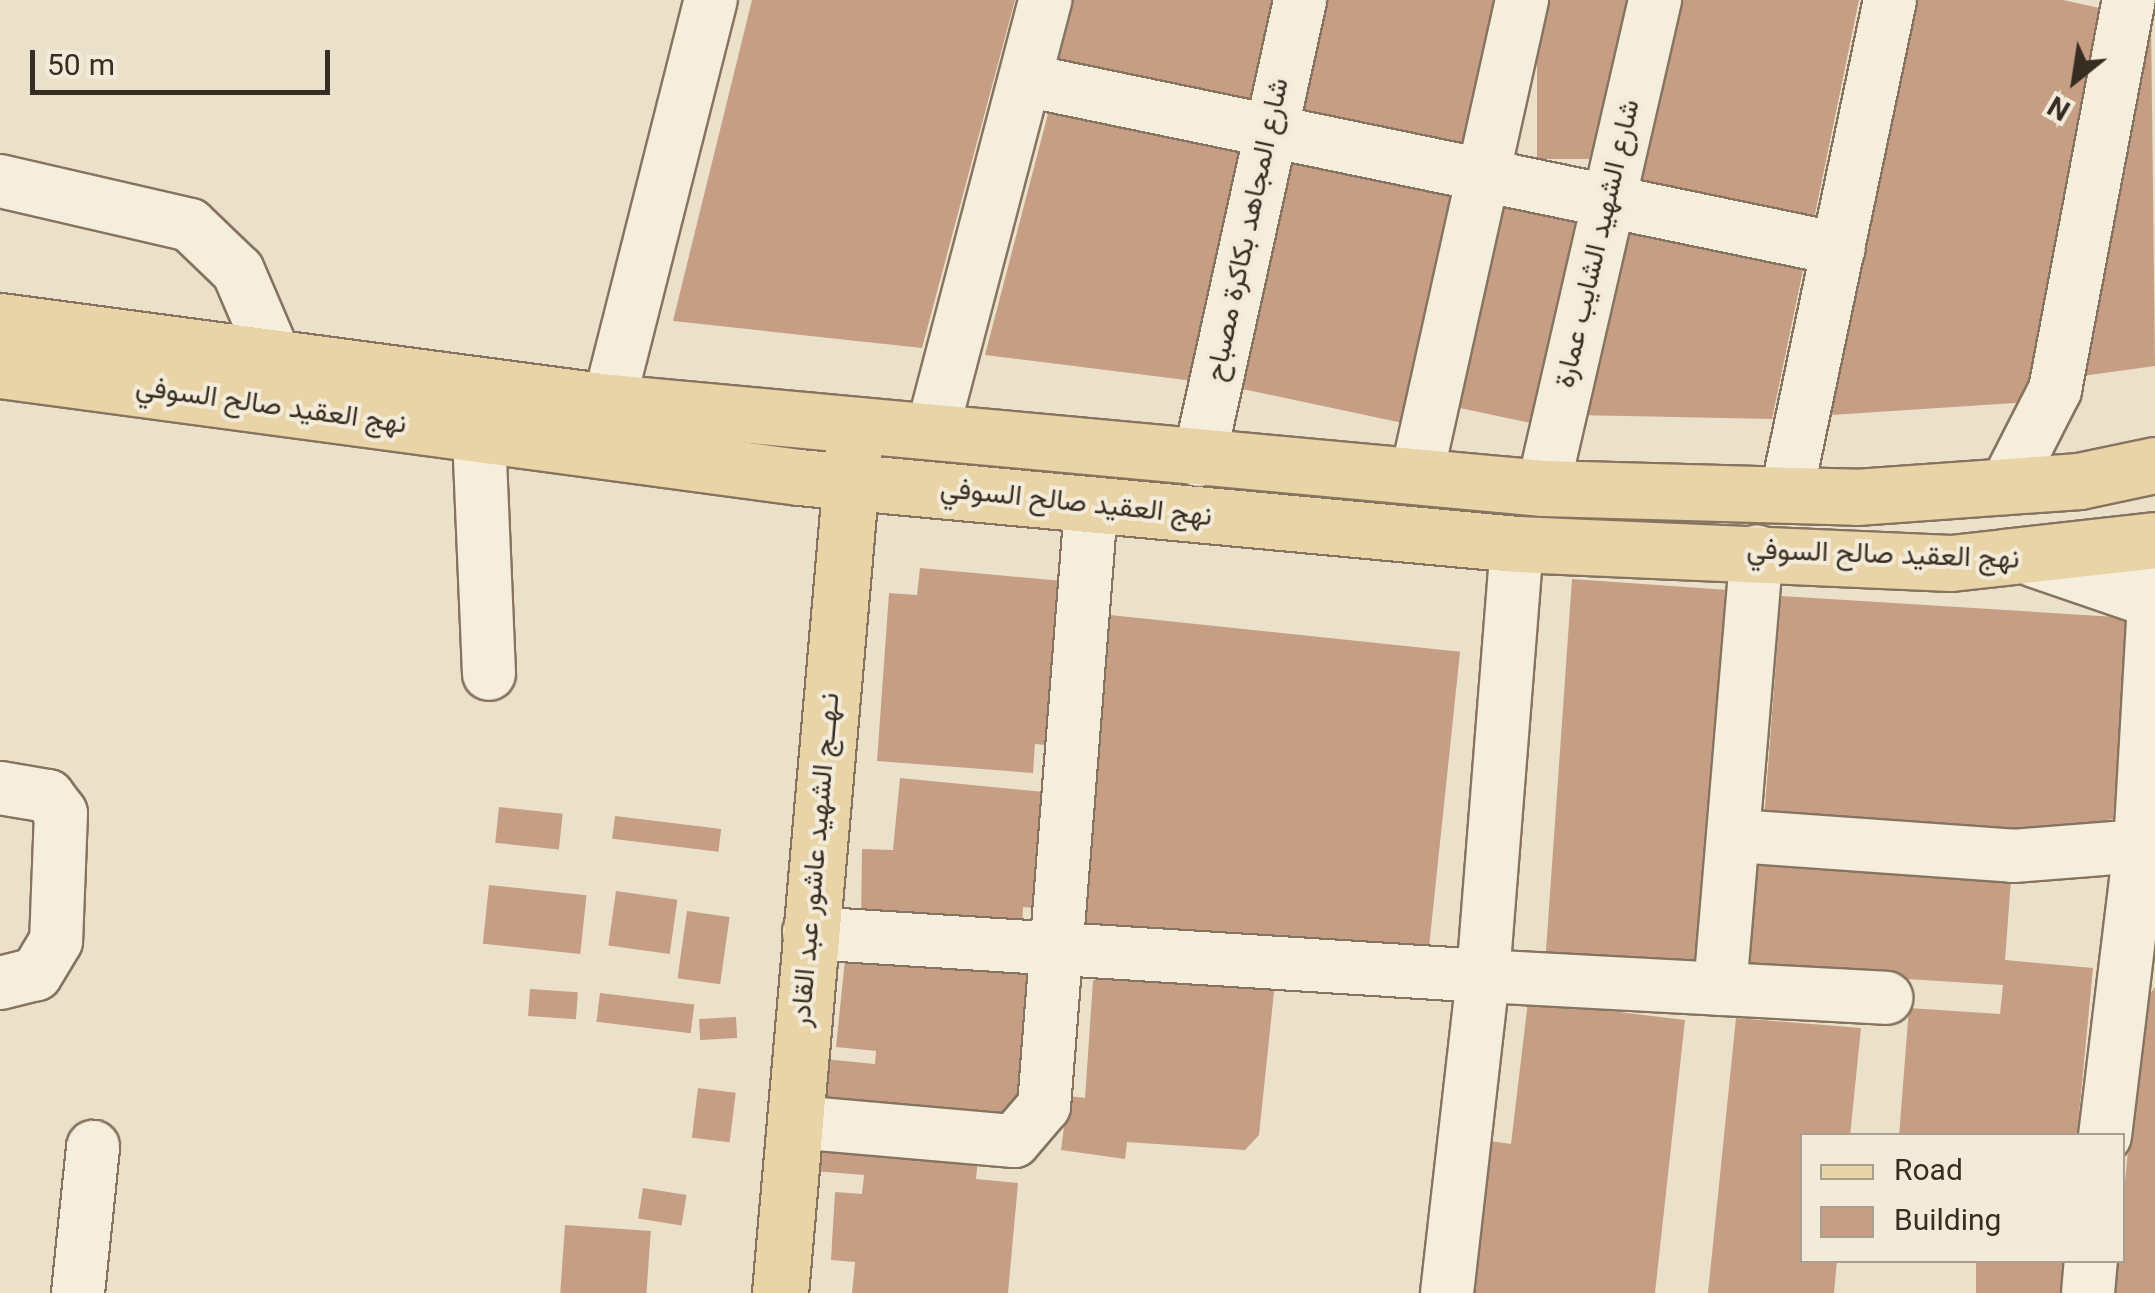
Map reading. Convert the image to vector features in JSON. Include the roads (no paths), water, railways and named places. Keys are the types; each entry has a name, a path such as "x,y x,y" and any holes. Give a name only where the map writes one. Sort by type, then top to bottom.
{"main road":[{"name":"نهج العقيد صالح السوفي","path":"0,322 277,362 609,402 1091,507 1517,544 1757,552 2034,561 2148,542"},
{"name":"نهج العقيد صالح السوفي","path":"0,370 478,435 854,454 932,432 1199,460 1543,488 1786,496 2005,488 2079,481 2155,465"},
{"name":"نـهــج الشهيد عاشور عبد القادر","path":"780,1293 854,454"},
{"path":"2079,481 2148,542"},
{"path":"2005,488 2014,535 2034,561"}],"street":[{"path":"609,402 711,0"},
{"path":"932,432 1045,0"},
{"name":"شارع المجاهد بكاكرة مصباح","path":"1199,460 1300,0"},
{"path":"1416,478 1522,0"},
{"name":"شارع الشهيد الشايب عمارة","path":"1543,488 1655,0"},
{"path":"1786,496 1890,0"},
{"path":"2005,488 2055,390 2130,0"},
{"path":"1026,80 1481,178 1839,249"},
{"path":"0,181 190,225 238,272 277,362"},
{"path":"478,435 489,674"},
{"path":"796,1122 988,1142 1032,1130 1047,1079 1052,946 1091,507"},
{"path":"2106,1133 2139,969 2140,846 2154,601 2148,542"},
{"path":"1448,1293 1483,976 1517,544"},
{"path":"1720,989 1737,836 1757,552"},
{"path":"2034,561 2154,601"},
{"path":"0,788 48,796 61,814 56,941 36,974 0,983"},
{"path":"1737,836 2012,856 2140,846"},
{"path":"809,933 1886,998"},
{"path":"78,1293 94,1147"},
{"path":"2088,1293 2091,1263"}]}
